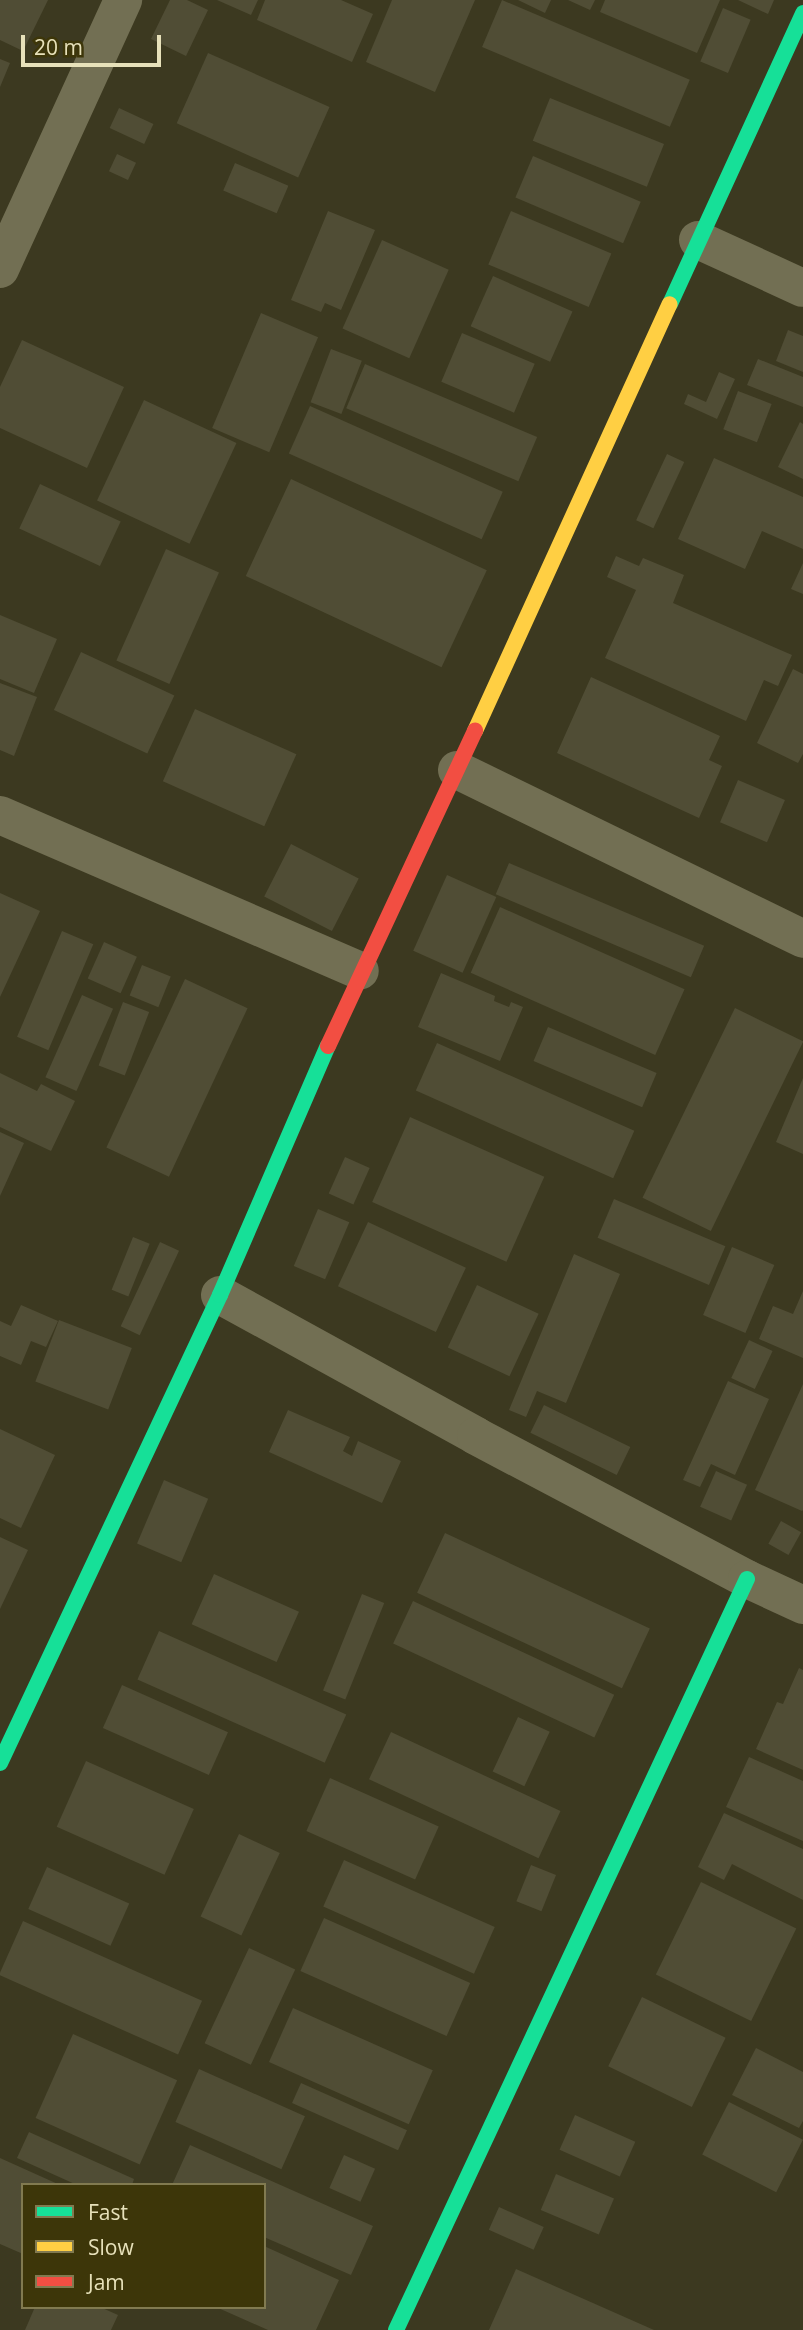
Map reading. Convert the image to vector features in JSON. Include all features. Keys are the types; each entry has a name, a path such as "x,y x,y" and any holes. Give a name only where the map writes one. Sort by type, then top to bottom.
{"street":[{"path":"0,269 123,0"},
{"path":"0,1763 220,1296 360,971 457,770 803,13"},
{"path":"698,240 803,288"},
{"path":"457,770 803,939"},
{"path":"0,815 360,971"},
{"path":"220,1296 476,1436 747,1579 803,1605"},
{"path":"396,2330 747,1579"}],"building":[{"path":"0,0 48,0 23,51 0,40"},
{"path":"170,0 187,0 208,10 186,56 151,39"},
{"path":"217,0 258,0 251,15"},
{"path":"265,0 341,0 373,14 352,62 257,20"},
{"path":"392,0 475,0 435,92 366,62"},
{"path":"502,0 690,80 670,127 482,47"},
{"path":"518,0 551,0 545,13"},
{"path":"568,0 595,0 590,10"},
{"path":"605,0 720,0 697,53 600,12"},
{"path":"738,0 774,0 768,14"},
{"path":"723,8 751,20 728,73 700,61"},
{"path":"208,53 330,107 298,177 177,123"},
{"path":"0,59 10,63 0,87"},
{"path":"550,98 664,144 647,187 533,141"},
{"path":"119,108 153,124 144,144 110,128"},
{"path":"117,154 136,163 128,180 109,171"},
{"path":"533,156 641,202 623,243 515,197"},
{"path":"235,163 288,186 277,213 223,191"},
{"path":"328,211 375,230 341,310 325,303 321,312 291,300"},
{"path":"511,211 611,254 589,307 488,264"},
{"path":"382,240 449,270 409,358 343,329"},
{"path":"493,276 572,311 550,362 471,326"},
{"path":"261,313 318,337 269,452 212,428"},
{"path":"788,330 803,336 803,372 776,361"},
{"path":"462,333 535,364 514,413 441,382"},
{"path":"22,340 124,387 87,468 0,428 0,387"},
{"path":"331,349 362,361 341,414 311,402"},
{"path":"758,359 803,377 803,407 747,385"},
{"path":"365,364 537,437 518,481 346,408"},
{"path":"719,372 735,379 717,419 684,404 688,394 706,402"},
{"path":"738,391 772,404 757,442 723,429"},
{"path":"144,400 236,443 190,544 97,501"},
{"path":"310,406 503,492 482,539 289,454"},
{"path":"800,422 803,424 803,479 778,467"},
{"path":"667,454 684,462 653,528 636,520"},
{"path":"714,458 803,497 803,549 762,531 745,569 678,539"},
{"path":"291,479 487,570 442,667 246,576"},
{"path":"40,484 121,522 100,566 19,528"},
{"path":"166,549 219,573 169,684 116,660"},
{"path":"616,556 639,566 643,558 684,575 673,603 792,655 778,686 764,680 746,721 605,658 636,590 607,577"},
{"path":"803,563 803,594 791,589"},
{"path":"0,615 57,639 34,693 0,679"},
{"path":"81,652 174,696 147,754 54,710"},
{"path":"793,669 803,674 803,754 798,763 757,743"},
{"path":"591,677 720,736 709,760 722,766 699,818 557,753"},
{"path":"0,683 37,697 14,756 0,750"},
{"path":"195,709 296,754 264,826 163,781"},
{"path":"738,780 785,800 767,842 720,822"},
{"path":"291,844 359,879 332,931 264,897"},
{"path":"509,863 704,946 691,977 496,894"},
{"path":"447,875 496,897 463,973 413,951"},
{"path":"0,893 40,911 0,997"},
{"path":"500,907 685,989 655,1055 471,973"},
{"path":"62,931 93,944 48,1050 17,1037"},
{"path":"104,942 137,957 121,993 88,979"},
{"path":"142,965 171,977 158,1007 130,996"},
{"path":"441,973 495,996 494,1001 509,1007 511,1002 523,1007 500,1061 418,1027"},
{"path":"185,979 248,1008 169,1177 106,1148"},
{"path":"82,995 113,1009 76,1091 45,1077"},
{"path":"123,1002 149,1012 125,1076 99,1065"},
{"path":"735,1008 803,1042 711,1231 643,1198"},
{"path":"548,1027 657,1073 642,1107 534,1061"},
{"path":"437,1043 634,1131 613,1178 416,1091"},
{"path":"0,1073 37,1091 41,1084 75,1101 51,1151 0,1127"},
{"path":"803,1078 803,1154 776,1142"},
{"path":"410,1117 544,1177 506,1262 372,1202"},
{"path":"0,1132 24,1143 0,1196"},
{"path":"345,1157 370,1168 353,1205 329,1194"},
{"path":"614,1199 725,1246 709,1285 598,1238"},
{"path":"318,1209 349,1222 325,1279 294,1266"},
{"path":"368,1222 466,1268 436,1332 338,1286"},
{"path":"133,1237 150,1244 128,1297 112,1290"},
{"path":"160,1242 179,1251 140,1335 121,1326"},
{"path":"732,1247 774,1265 745,1333 703,1315"},
{"path":"574,1254 620,1274 566,1403 537,1391 526,1417 509,1410"},
{"path":"477,1285 539,1314 509,1376 448,1348"},
{"path":"803,1291 803,1358 759,1339 773,1306 793,1314"},
{"path":"21,1305 58,1321 46,1347 31,1341 21,1365 0,1356 0,1321 11,1326"},
{"path":"59,1320 132,1348 108,1410 35,1382"},
{"path":"749,1340 773,1351 755,1389 731,1378"},
{"path":"728,1381 769,1399 735,1475 711,1464 700,1487 683,1480"},
{"path":"803,1384 803,1510 802,1511 755,1490"},
{"path":"544,1405 630,1447 617,1475 530,1433"},
{"path":"288,1410 350,1437 343,1451 352,1456 358,1441 401,1461 382,1503 269,1452"},
{"path":"0,1429 55,1455 21,1528 0,1518"},
{"path":"716,1471 747,1485 731,1520 700,1507"},
{"path":"164,1480 208,1499 181,1562 137,1544"},
{"path":"781,1521 801,1532 789,1555 768,1544"},
{"path":"445,1533 650,1629 622,1688 417,1593"},
{"path":"0,1537 28,1550 0,1609"},
{"path":"214,1574 299,1612 277,1662 192,1624"},
{"path":"362,1594 384,1603 345,1699 323,1690"},
{"path":"413,1601 614,1695 594,1737 393,1644"},
{"path":"159,1631 346,1714 325,1763 137,1679"},
{"path":"799,1668 803,1670 803,1770 756,1749 777,1702 783,1704"},
{"path":"122,1685 228,1732 209,1775 103,1728"},
{"path":"518,1717 550,1732 524,1786 493,1771"},
{"path":"391,1732 560,1811 539,1858 369,1779"},
{"path":"749,1757 803,1781 803,1841 726,1807"},
{"path":"86,1761 194,1809 165,1875 57,1827"},
{"path":"330,1778 439,1826 415,1879 306,1831"},
{"path":"724,1813 803,1849 803,1900 732,1864 724,1880 698,1867"},
{"path":"239,1834 280,1853 241,1935 201,1916"},
{"path":"344,1860 495,1927 474,1974 323,1907"},
{"path":"531,1865 556,1875 541,1911 516,1901"},
{"path":"47,1867 129,1904 111,1946 28,1909"},
{"path":"701,1882 796,1928 751,2021 656,1975"},
{"path":"324,1918 470,1983 447,2036 300,1971"},
{"path":"23,1921 202,2001 178,2055 0,1975"},
{"path":"249,1948 295,1970 251,2065 205,2043"},
{"path":"642,1997 726,2038 692,2107 608,2066"},
{"path":"293,2008 433,2070 409,2124 269,2062"},
{"path":"73,2034 177,2080 140,2164 36,2118"},
{"path":"756,2048 803,2072 803,2121 799,2128 732,2095"},
{"path":"199,2069 305,2116 281,2169 175,2122"},
{"path":"301,2083 407,2130 398,2150 292,2103"},
{"path":"729,2102 803,2140 776,2192 702,2155"},
{"path":"575,2115 635,2142 620,2177 560,2150"},
{"path":"29,2132 134,2179 133,2183 73,2183 17,2158"},
{"path":"190,2145 373,2226 351,2275 266,2238 266,2183 173,2183"},
{"path":"344,2155 375,2169 360,2202 329,2188"},
{"path":"0,2158 56,2183 21,2183 21,2253 0,2244"},
{"path":"556,2174 614,2199 599,2235 541,2210"},
{"path":"499,2207 544,2227 534,2250 489,2230"},
{"path":"266,2247 339,2280 316,2330 268,2330 221,2309 266,2309"},
{"path":"516,2269 654,2330 489,2330"},
{"path":"34,2309 104,2309 118,2315 111,2330 25,2330"}],"traffic: fast":[{"path":"670,304 803,13"},
{"path":"0,1763 220,1295 328,1046"},
{"path":"396,2330 747,1579"}],"traffic: slow":[{"path":"475,731 670,304"}],"traffic: jam":[{"path":"328,1046 475,731"}]}
